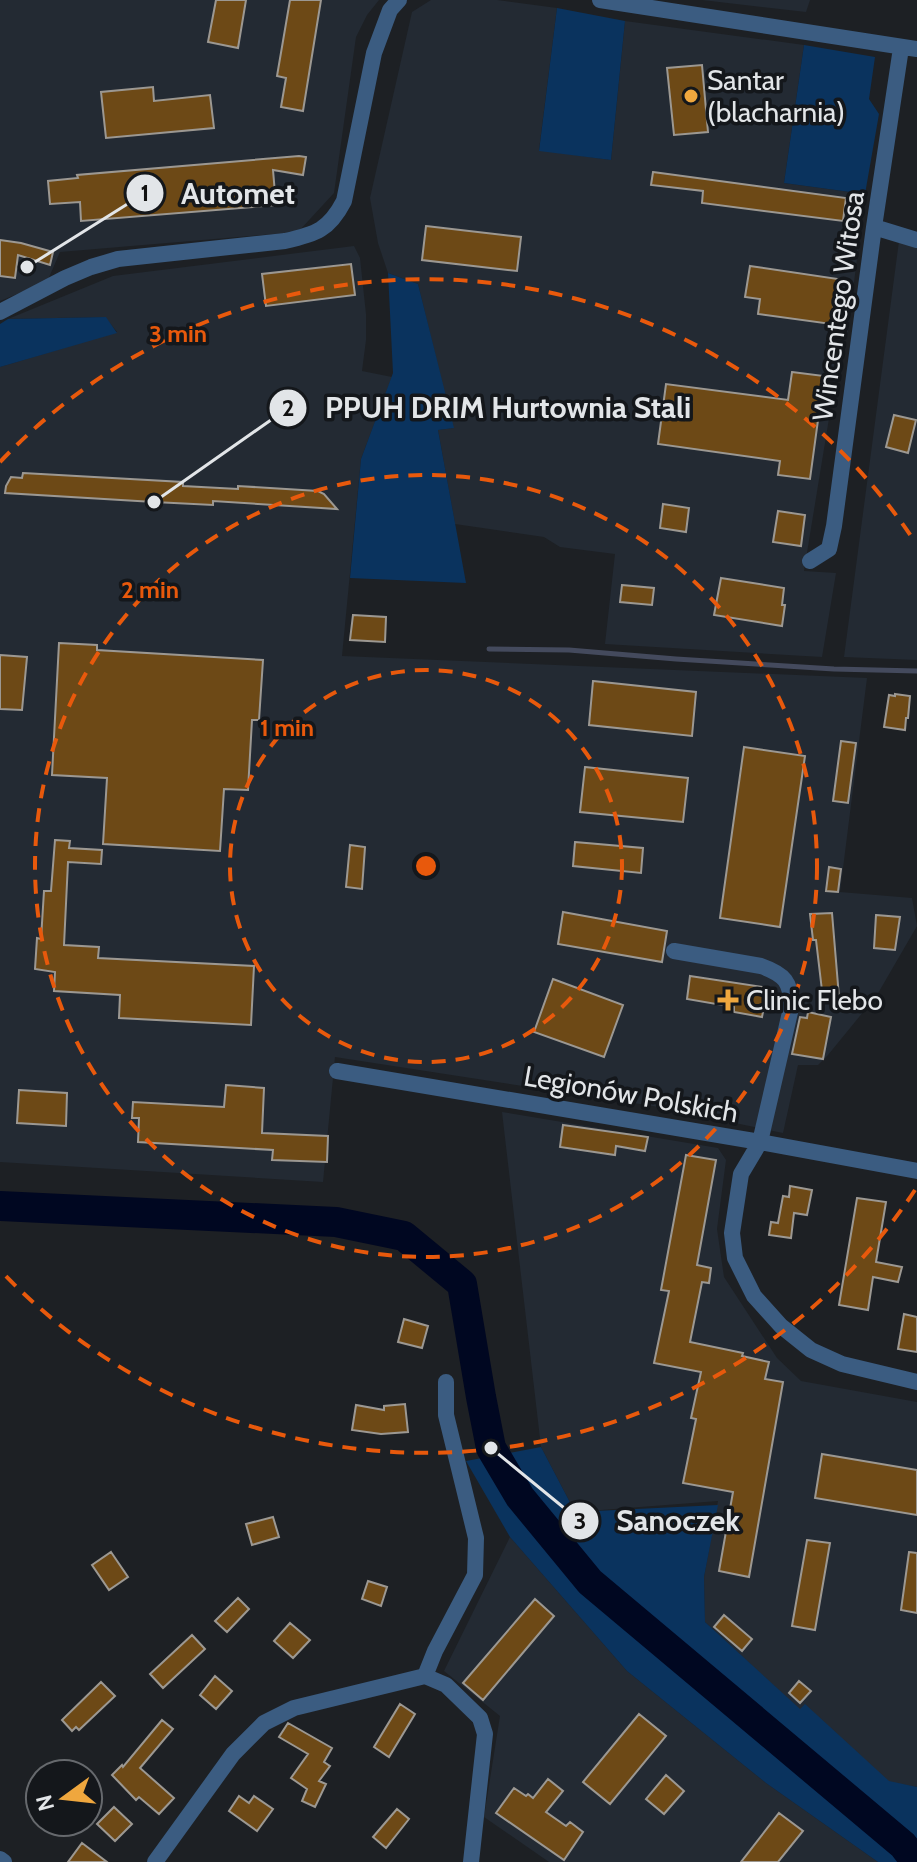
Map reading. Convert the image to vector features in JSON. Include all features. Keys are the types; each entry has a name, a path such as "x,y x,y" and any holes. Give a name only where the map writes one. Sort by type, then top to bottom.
{"street":[{"path":"0,312 65,278 118,259 285,241 311,235 326,226 336,217 344,201 374,53 390,10 399,0"},
{"path":"600,0 909,48"},
{"name":"Wincentego Witosa","path":"810,561 829,549 834,526 874,227 909,48"},
{"path":"874,227 917,240"},
{"path":"674,951 774,970 783,976 792,996 760,1142 741,1174 732,1233 735,1258 754,1296 781,1326 811,1350 842,1364 917,1382"},
{"name":"Legionów Polskich","path":"337,1071 917,1171"},
{"path":"425,1676 475,1575 476,1538 446,1415 446,1382"},
{"path":"155,1862 233,1754 264,1723 294,1708 425,1676 446,1685 480,1718 485,1734 471,1862"}],"shaded area":[{"path":"0,0 379,0 356,37 334,193 298,232 60,252 47,282 0,301"},
{"path":"431,0 497,0 557,8 539,150 611,160 625,21 804,45 784,183 865,194 847,339 842,339 804,571 836,573 822,657 605,644 615,554 560,547 544,537 455,524 438,430 453,428 418,284 388,273 378,243 370,198 412,12"},
{"path":"702,0 810,0 806,12"},
{"path":"557,8 625,21 611,160 539,151"},
{"path":"804,45 875,57 869,99 879,114 865,194 784,183"},
{"path":"899,241 917,246 917,660 844,657"},
{"path":"354,246 360,258 366,314 362,371 392,377 361,459 342,656 867,678 840,892 912,898 917,926 877,995 828,1055 818,1065 798,1065 783,1133 653,1106 335,1057 323,1182 0,1162 0,367 117,332 105,317 8,319 113,276"},
{"path":"388,273 418,284 454,428 438,430 466,583 350,578 361,459 393,373"},
{"path":"106,317 117,333 0,367 0,324 8,319"},
{"path":"502,1112 718,1148 726,1160 717,1229 724,1277 777,1358 801,1381 917,1402 917,1787 889,1782 805,1705 800,1710 705,1622 704,1577 718,1501 575,1512 541,1447"},
{"path":"541,1447 575,1512 718,1505 704,1577 705,1622 800,1709 805,1704 889,1781 917,1787 917,1862 878,1862 766,1783 627,1671 510,1537 466,1461"},
{"path":"510,1537 627,1671 766,1783 878,1862 549,1862 484,1817 500,1716 444,1671"}],"building":[{"path":"216,0 246,0 238,48 208,42"},
{"path":"290,0 321,0 303,111 281,107 286,78 277,76"},
{"path":"702,65 708,132 674,135 667,68"},
{"path":"153,87 154,101 210,95 214,128 106,138 101,92"},
{"path":"306,157 303,175 273,170 276,205 81,221 80,202 50,204 48,181 78,178 77,175"},
{"path":"653,172 846,198 843,221 702,203 703,191 651,185"},
{"path":"426,226 521,237 517,271 422,260"},
{"path":"0,240 53,252 50,265 18,255 15,278 0,276"},
{"path":"351,264 355,295 266,306 262,274"},
{"path":"750,266 838,279 831,324 758,314 760,299 745,297"},
{"path":"792,372 824,376 810,479 778,475 780,461 658,444 666,384 788,400"},
{"path":"894,415 916,420 908,453 886,447"},
{"path":"23,473 183,482 183,486 318,491 337,509 5,493 11,477 22,478"},
{"path":"663,504 689,508 686,532 660,528"},
{"path":"778,511 805,515 801,546 773,542"},
{"path":"721,578 784,588 782,626 714,615"},
{"path":"622,585 654,588 652,605 620,602"},
{"path":"353,615 386,617 385,642 350,640"},
{"path":"59,643 97,645 97,650 263,660 259,720 252,720 248,790 224,789 220,851 103,844 107,778 52,775"},
{"path":"0,655 27,657 22,710 0,709"},
{"path":"593,681 696,692 692,736 589,725"},
{"path":"889,695 910,696 905,730 884,727"},
{"path":"841,741 856,743 848,803 833,801"},
{"path":"744,747 805,756 780,927 720,918"},
{"path":"585,767 688,778 683,822 580,812"},
{"path":"55,840 70,841 69,848 102,850 101,864 68,862 64,945 99,947 98,958 254,966 251,1025 119,1018 120,995 54,991 55,972 35,969 37,938 41,939 44,891 51,891"},
{"path":"575,842 643,848 641,873 573,866"},
{"path":"350,845 365,847 362,889 346,887"},
{"path":"829,867 841,869 838,892 826,891"},
{"path":"563,912 667,931 662,962 558,944"},
{"path":"832,913 839,997 823,999 810,914"},
{"path":"876,915 900,917 895,950 874,948"},
{"path":"690,976 763,987 762,996 766,997 762,1017 734,1012 734,1007 687,999"},
{"path":"553,979 623,1005 604,1057 534,1032"},
{"path":"808,1012 831,1017 823,1059 792,1054 800,1017 807,1018"},
{"path":"226,1085 264,1088 262,1133 328,1136 327,1162 272,1160 273,1150 138,1142 139,1118 132,1118 133,1102 224,1107"},
{"path":"19,1090 67,1093 66,1126 17,1123"},
{"path":"563,1125 648,1137 645,1151 616,1146 615,1155 560,1147"},
{"path":"686,1155 716,1160 697,1265 711,1268 709,1283 702,1282 690,1342 769,1362 765,1379 783,1382 749,1577 719,1571 733,1492 683,1483 696,1419 691,1418 701,1372 654,1363 669,1291 661,1290"},
{"path":"790,1186 812,1190 807,1215 794,1213 791,1238 769,1235 771,1222 778,1223 783,1196 789,1197"},
{"path":"857,1198 886,1202 876,1262 902,1267 898,1282 873,1277 868,1310 839,1305"},
{"path":"904,1314 917,1317 917,1352 898,1349"},
{"path":"404,1319 428,1326 422,1348 398,1342"},
{"path":"405,1404 408,1432 381,1434 352,1430 356,1405 384,1410 384,1406"},
{"path":"822,1454 917,1470 917,1515 815,1498"},
{"path":"273,1517 279,1537 252,1545 246,1524"},
{"path":"807,1540 830,1543 815,1630 792,1626"},
{"path":"111,1552 128,1577 109,1590 92,1565"},
{"path":"909,1552 917,1553 917,1613 901,1610"},
{"path":"368,1581 387,1587 381,1606 362,1599"},
{"path":"238,1598 249,1609 227,1632 215,1621"},
{"path":"535,1599 554,1616 483,1700 463,1683"},
{"path":"724,1615 752,1639 742,1651 714,1627"},
{"path":"290,1623 310,1640 293,1658 274,1641"},
{"path":"192,1635 205,1649 163,1688 150,1674"},
{"path":"215,1676 232,1691 216,1709 200,1695"},
{"path":"799,1681 811,1691 800,1703 789,1693"},
{"path":"101,1682 115,1696 79,1730 76,1727 72,1731 62,1720"},
{"path":"400,1704 415,1714 389,1757 374,1747"},
{"path":"639,1714 666,1736 610,1804 583,1782"},
{"path":"162,1720 173,1729 140,1768 174,1798 159,1814 139,1797 136,1800 112,1775 123,1767"},
{"path":"288,1723 332,1748 324,1762 330,1766 319,1781 326,1784 315,1807 302,1801 307,1789 291,1778 308,1754 279,1737"},
{"path":"666,1775 684,1791 664,1814 646,1799"},
{"path":"548,1779 563,1791 546,1812 566,1826 570,1822 583,1832 564,1860 496,1813 514,1788 533,1798"},
{"path":"239,1796 249,1803 254,1796 273,1809 257,1831 229,1811"},
{"path":"114,1807 132,1824 115,1841 104,1831 104,1817"},
{"path":"397,1809 409,1819 386,1848 373,1837"},
{"path":"779,1813 803,1831 778,1862 741,1862"},
{"path":"82,1843 107,1862 68,1862"}],"waterway":[{"path":"489,649 569,650 834,669 917,671"},
{"path":"0,1206 336,1222 404,1236 462,1284 491,1448 520,1497 590,1582 903,1845 916,1862"}],"place":[{"name":"Santar (blacharnia)","path":"691,96"},
{"name":"Automet","path":"27,267"},
{"name":"PPUH DRIM Hurtownia Stali","path":"154,502"},
{"name":"Clinic Flebo","path":"728,1000"},
{"name":"Sanoczek","path":"491,1448"}]}
